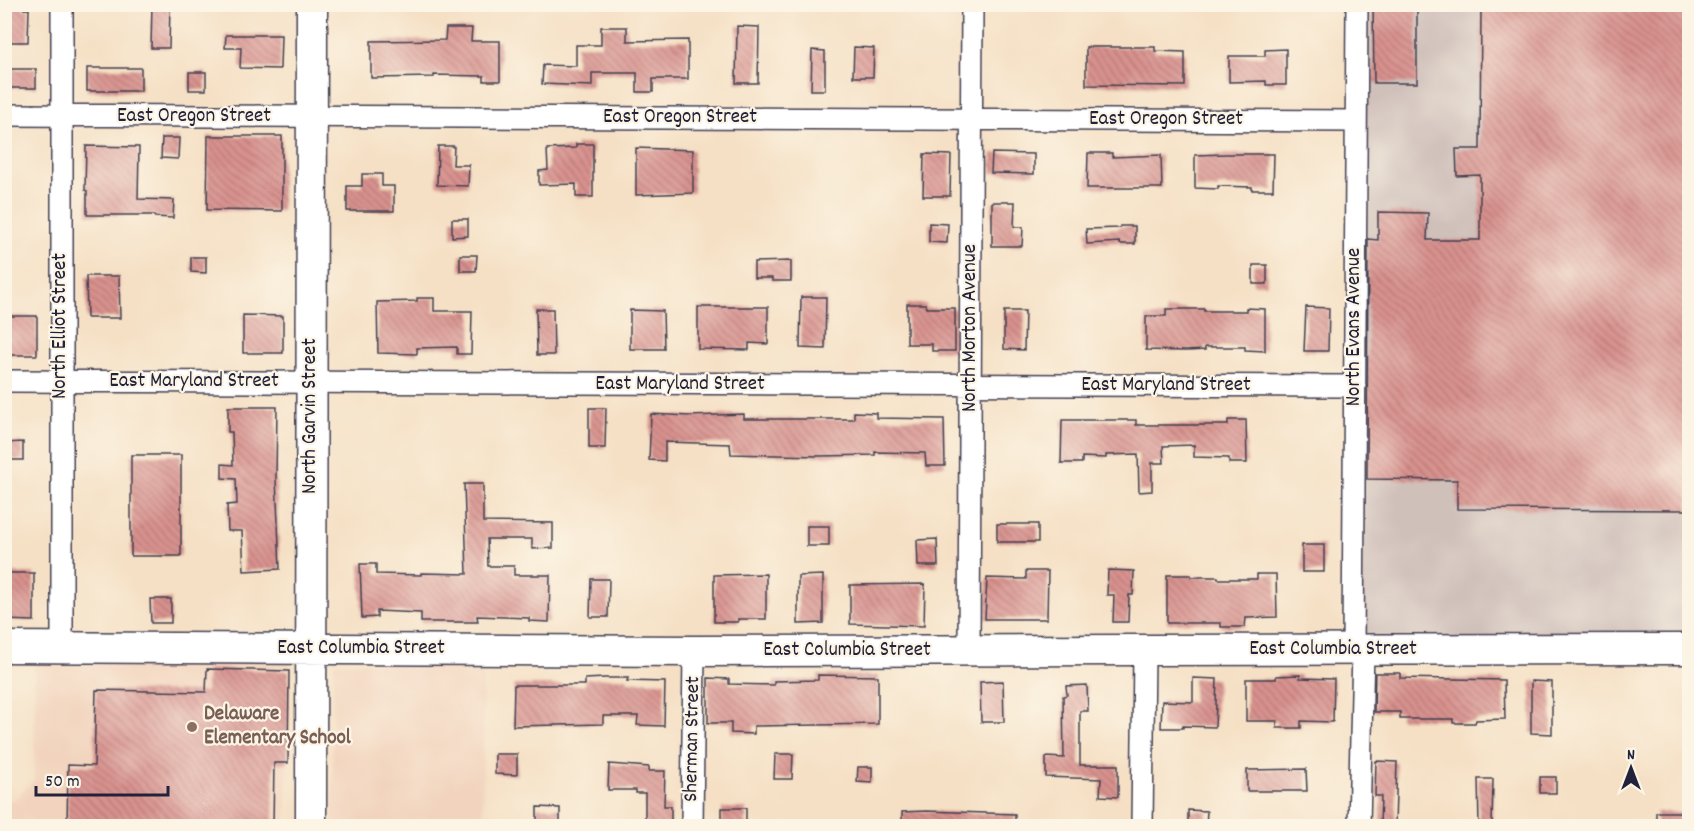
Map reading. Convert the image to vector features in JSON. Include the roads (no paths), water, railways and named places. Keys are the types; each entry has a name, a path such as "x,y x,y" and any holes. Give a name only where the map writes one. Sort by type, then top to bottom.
{"main road":[{"name":"North Garvin Street","path":"311,826 312,4"},
{"name":"East Columbia Street","path":"4,647 1144,652 1358,649 1689,650"}],"street":[{"name":"North Elliot Street","path":"62,4 62,647"},
{"name":"North Morton Avenue","path":"969,651 972,4"},
{"name":"North Evans Avenue","path":"1357,4 1354,386 1359,826"},
{"name":"East Oregon Street","path":"4,116 1356,122"},
{"name":"East Maryland Street","path":"4,381 1354,386"},
{"name":"Sherman Street","path":"692,826 694,651"},
{"path":"1142,826 1144,652"}],"place":[{"name":"Delaware Elementary School","path":"192,727"}]}
